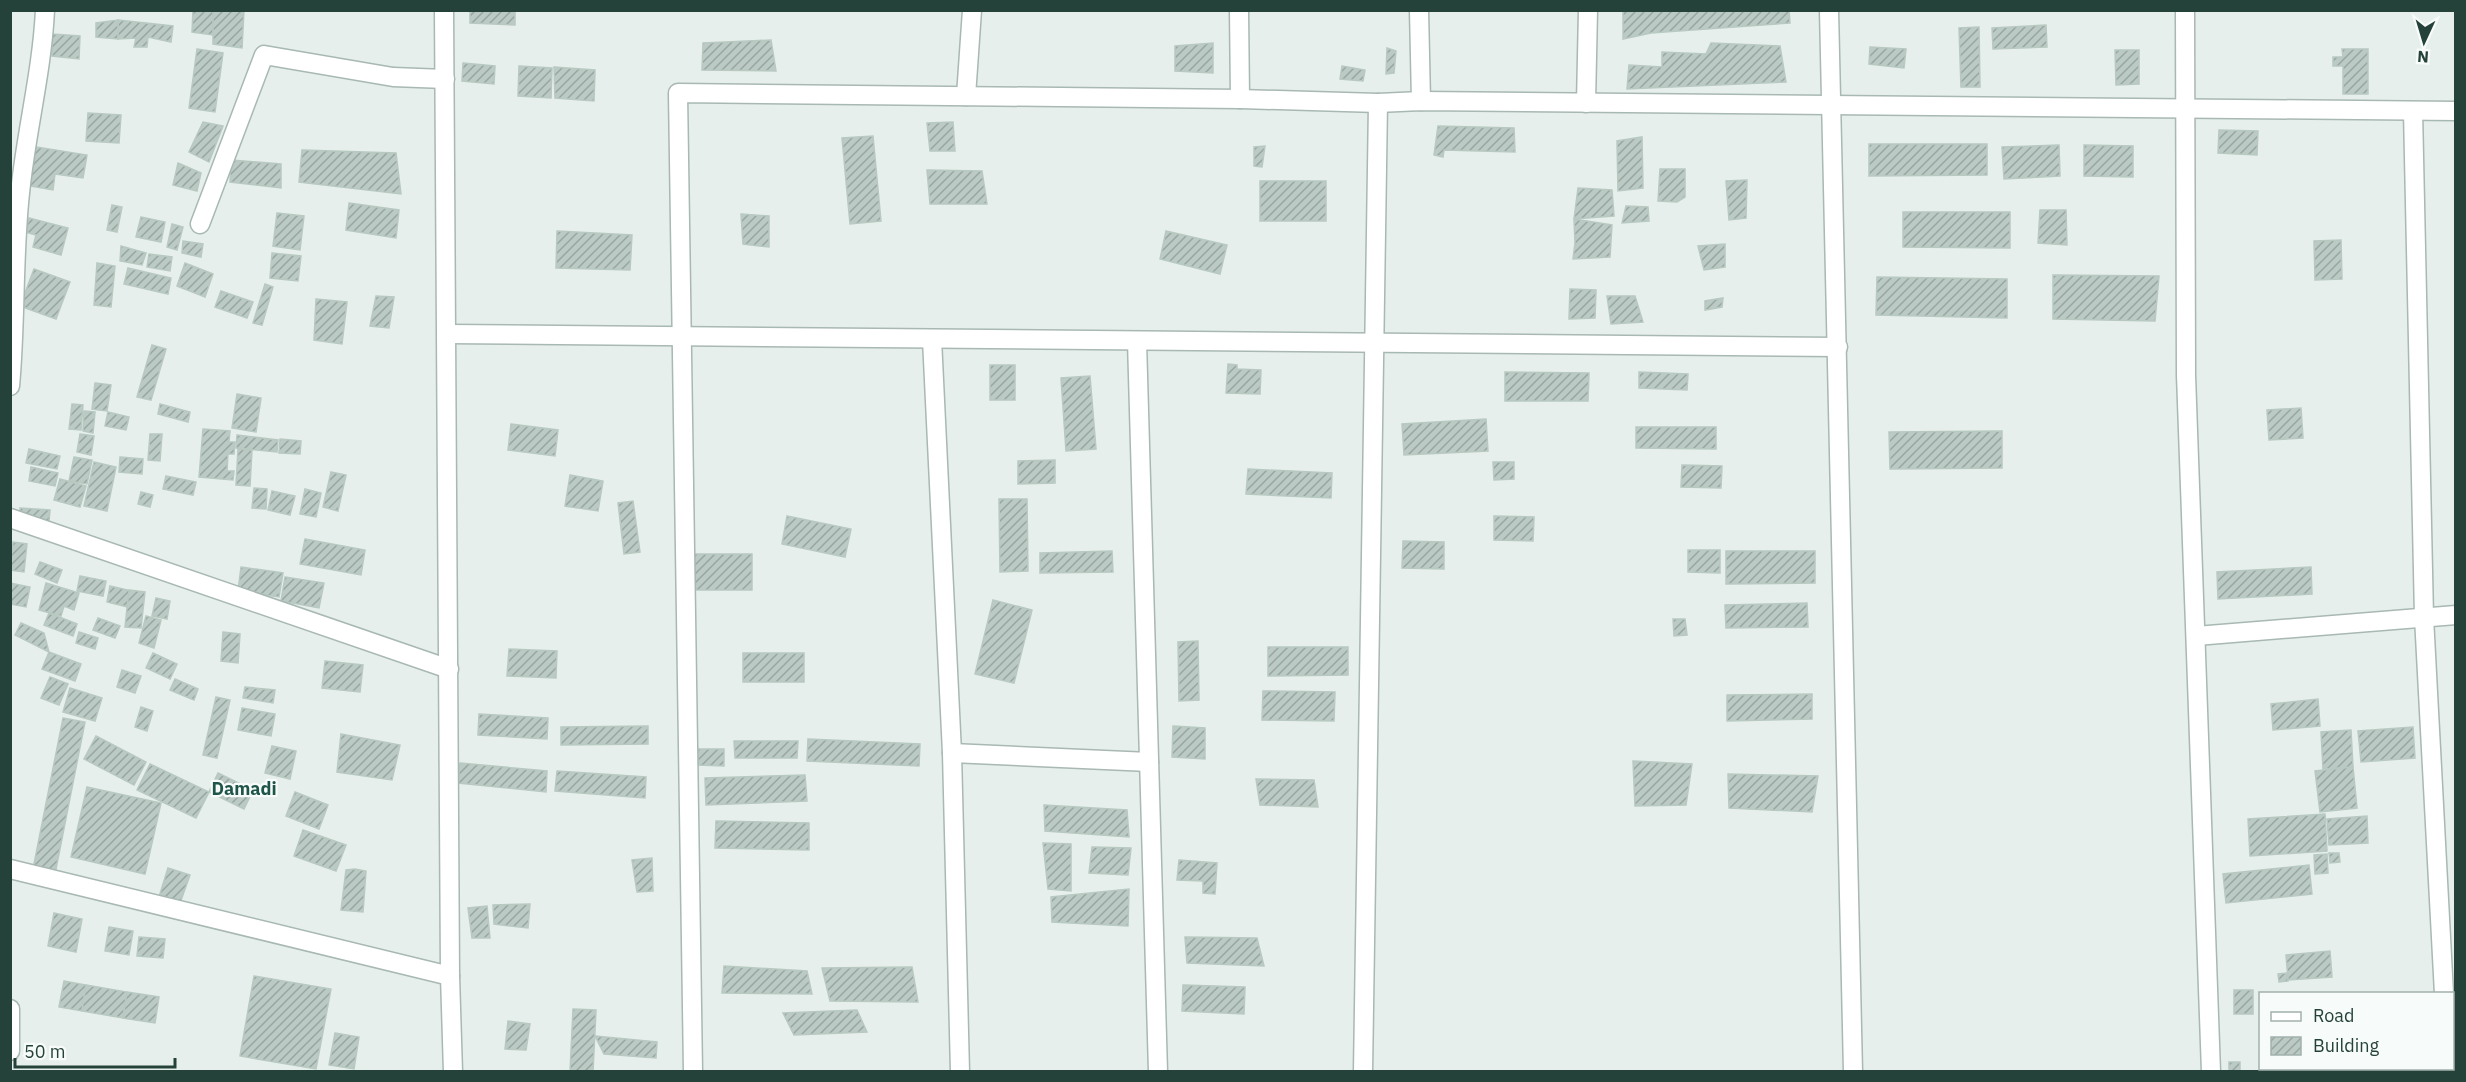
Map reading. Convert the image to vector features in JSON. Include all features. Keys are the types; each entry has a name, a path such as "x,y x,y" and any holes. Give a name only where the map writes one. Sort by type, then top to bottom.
{"street":[{"path":"10,386 19,200 25,146 44,36 45,10"},
{"path":"444,10 450,976 453,1071"},
{"path":"966,96 972,10"},
{"path":"1239,10 1240,99"},
{"path":"1419,10 1421,100"},
{"path":"1586,102 1588,10"},
{"path":"1829,10 1853,1071"},
{"path":"2185,10 2186,375 2211,1071"},
{"path":"200,224 264,55 393,77 445,79"},
{"path":"693,1071 678,93 1240,99 1378,103 1421,100 2456,111"},
{"path":"1363,1071 1378,103"},
{"path":"2413,111 2424,618 2444,992"},
{"path":"447,334 1838,347"},
{"path":"932,339 952,753 960,1071"},
{"path":"1137,341 1158,1071"},
{"path":"10,518 449,669"},
{"path":"2196,636 2456,615"},
{"path":"952,753 1149,762"},
{"path":"10,869 450,976"},
{"path":"10,1008 10,1051"}],"building":[{"path":"193,10 215,10 213,35 192,32"},
{"path":"213,10 244,10 242,48 213,44"},
{"path":"470,10 515,10 515,25 470,23"},
{"path":"1623,10 1789,10 1790,23 1651,33 1623,39"},
{"path":"118,20 173,26 171,42 148,37 147,47 134,47 136,38 118,39"},
{"path":"118,20 118,39 96,37 96,23"},
{"path":"2046,25 2047,47 1993,49 1992,28"},
{"path":"1979,27 1980,87 1961,87 1959,28"},
{"path":"52,34 80,36 79,59 52,56"},
{"path":"771,40 776,71 702,70 703,43"},
{"path":"1213,43 1213,73 1175,71 1175,46"},
{"path":"1711,43 1780,46 1786,82 1627,89 1629,65 1662,67 1662,52 1706,54"},
{"path":"1870,47 1906,49 1904,68 1869,64"},
{"path":"1387,48 1396,51 1394,73 1386,74"},
{"path":"197,49 223,53 215,112 189,108"},
{"path":"2342,49 2368,49 2368,94 2343,94 2343,66 2333,66 2333,57 2343,57"},
{"path":"2115,50 2139,50 2139,84 2116,85"},
{"path":"463,63 495,66 494,84 462,81"},
{"path":"519,66 552,68 551,98 518,96"},
{"path":"1342,66 1365,70 1363,81 1340,79"},
{"path":"554,67 595,70 594,101 555,98"},
{"path":"88,113 121,115 119,143 86,141"},
{"path":"203,122 223,126 209,162 189,152"},
{"path":"953,122 955,151 930,151 927,123"},
{"path":"1438,126 1514,128 1515,152 1444,150 1443,157 1434,155"},
{"path":"2219,130 2258,131 2257,155 2218,153"},
{"path":"873,136 881,221 850,224 842,138"},
{"path":"1642,137 1643,188 1618,191 1617,141"},
{"path":"1869,144 1987,144 1987,175 1869,176"},
{"path":"2059,145 2060,176 2004,179 2002,147"},
{"path":"2084,145 2133,146 2133,177 2084,176"},
{"path":"30,146 87,155 83,178 55,174 53,190 24,185"},
{"path":"1265,146 1262,167 1254,166 1254,147"},
{"path":"302,150 396,153 401,194 299,182"},
{"path":"231,160 281,164 281,188 230,182"},
{"path":"178,163 201,173 197,191 173,185"},
{"path":"1660,169 1685,169 1685,197 1677,202 1658,201"},
{"path":"927,170 982,171 987,204 930,204"},
{"path":"1747,180 1746,218 1729,220 1726,181"},
{"path":"1260,181 1326,181 1326,221 1260,221"},
{"path":"1578,188 1612,190 1614,216 1574,219"},
{"path":"349,203 399,210 396,238 346,230"},
{"path":"112,205 122,207 117,232 107,230"},
{"path":"1626,206 1648,207 1649,221 1622,223"},
{"path":"2040,210 2066,210 2067,245 2038,243"},
{"path":"1903,212 2010,212 2010,248 1903,247"},
{"path":"277,213 304,216 300,250 273,246"},
{"path":"741,214 769,216 769,247 743,244"},
{"path":"141,217 165,222 161,242 136,237"},
{"path":"29,218 68,228 61,255 33,247 36,235 25,232"},
{"path":"1574,219 1612,225 1610,257 1573,259"},
{"path":"172,224 183,227 177,250 167,247"},
{"path":"557,231 632,235 630,270 556,268"},
{"path":"1166,231 1227,245 1220,274 1160,259"},
{"path":"2341,240 2342,279 2315,280 2314,241"},
{"path":"183,241 203,244 201,257 182,253"},
{"path":"1725,244 1725,267 1704,270 1698,246"},
{"path":"121,246 146,253 142,265 120,261"},
{"path":"272,253 301,256 298,281 270,278"},
{"path":"149,254 172,257 170,271 147,267"},
{"path":"97,263 115,266 111,307 94,305"},
{"path":"185,263 213,274 205,297 177,286"},
{"path":"128,268 171,278 168,294 124,284"},
{"path":"34,269 70,282 56,319 20,306"},
{"path":"2053,275 2159,276 2155,321 2053,319"},
{"path":"1877,277 2007,279 2007,318 1876,315"},
{"path":"265,284 273,287 262,325 253,323"},
{"path":"1570,289 1596,290 1595,318 1569,319"},
{"path":"221,291 253,302 247,318 215,307"},
{"path":"376,296 394,297 389,328 370,326"},
{"path":"1607,296 1635,296 1643,322 1611,324"},
{"path":"1723,298 1722,307 1705,310 1705,301"},
{"path":"316,299 347,302 342,344 314,340"},
{"path":"152,345 166,349 151,400 137,397"},
{"path":"1228,364 1237,365 1237,369 1261,370 1260,394 1226,393"},
{"path":"990,365 1015,365 1015,400 990,400"},
{"path":"1505,372 1589,373 1588,401 1505,401"},
{"path":"1639,372 1688,374 1687,390 1639,388"},
{"path":"1090,376 1096,449 1066,451 1061,378"},
{"path":"95,383 111,385 107,411 92,409"},
{"path":"237,394 261,398 256,432 232,428"},
{"path":"72,404 83,405 81,430 69,429"},
{"path":"160,404 190,412 188,422 158,414"},
{"path":"2301,408 2303,438 2269,440 2267,410"},
{"path":"84,411 95,412 93,433 83,431"},
{"path":"108,412 129,417 126,430 105,426"},
{"path":"1486,419 1488,451 1404,455 1402,424"},
{"path":"511,424 558,430 555,456 508,450"},
{"path":"1636,427 1716,427 1716,449 1636,448"},
{"path":"203,429 230,431 229,442 235,442 234,454 228,454 227,471 234,471 233,480 199,477"},
{"path":"2002,431 2002,468 1890,469 1889,432"},
{"path":"80,434 94,436 91,455 77,452"},
{"path":"150,434 162,434 160,461 148,460"},
{"path":"237,435 278,440 277,452 236,448"},
{"path":"280,439 301,441 300,454 279,453"},
{"path":"29,449 60,456 57,469 26,463"},
{"path":"238,449 252,450 250,486 236,485"},
{"path":"74,457 92,460 87,484 69,481"},
{"path":"120,457 143,459 142,474 119,472"},
{"path":"1055,460 1055,483 1018,484 1018,461"},
{"path":"94,462 116,467 107,511 84,506"},
{"path":"1493,462 1514,462 1514,479 1494,480"},
{"path":"1682,465 1722,466 1721,488 1681,487"},
{"path":"31,467 58,473 55,486 29,481"},
{"path":"1248,469 1332,473 1331,498 1246,494"},
{"path":"331,472 346,475 338,511 323,507"},
{"path":"570,475 603,481 598,511 565,506"},
{"path":"166,476 196,482 193,495 163,489"},
{"path":"60,479 86,486 80,507 54,500"},
{"path":"254,488 267,489 266,509 252,508"},
{"path":"305,489 321,493 316,517 300,514"},
{"path":"272,491 295,496 290,515 268,510"},
{"path":"141,492 153,495 150,507 138,504"},
{"path":"999,499 1027,499 1028,571 1000,572"},
{"path":"633,501 640,552 624,554 618,503"},
{"path":"20,508 50,510 49,522 20,520"},
{"path":"787,516 851,529 845,557 782,544"},
{"path":"1494,516 1534,517 1533,541 1494,540"},
{"path":"305,539 365,550 361,575 300,564"},
{"path":"1403,541 1444,542 1444,569 1402,568"},
{"path":"13,542 27,544 24,572 10,570"},
{"path":"1688,550 1720,550 1720,573 1688,572"},
{"path":"1112,551 1113,572 1040,573 1040,553"},
{"path":"1726,551 1815,551 1815,583 1726,584"},
{"path":"692,554 752,554 752,590 692,590"},
{"path":"40,562 62,570 57,583 35,574"},
{"path":"241,567 283,573 279,597 238,591"},
{"path":"2311,567 2312,594 2218,599 2217,572"},
{"path":"80,576 106,581 103,596 77,591"},
{"path":"285,577 324,583 319,608 281,601"},
{"path":"10,583 30,587 26,607 10,604"},
{"path":"46,583 79,593 74,610 64,606 61,616 39,610"},
{"path":"110,586 132,591 128,607 107,602"},
{"path":"129,590 145,592 141,628 125,627"},
{"path":"156,598 170,601 167,619 152,616"},
{"path":"993,600 1032,610 1014,683 975,674"},
{"path":"1807,603 1808,627 1726,628 1725,605"},
{"path":"49,613 77,624 73,636 44,625"},
{"path":"146,616 161,620 154,648 139,643"},
{"path":"98,618 120,626 115,638 93,630"},
{"path":"1673,619 1685,619 1687,635 1674,636"},
{"path":"21,623 44,633 49,652 15,635"},
{"path":"79,632 98,638 95,649 76,643"},
{"path":"223,632 240,634 238,663 221,661"},
{"path":"1198,641 1199,700 1179,701 1178,642"},
{"path":"1268,647 1348,647 1348,675 1268,676"},
{"path":"509,649 557,651 556,678 507,676"},
{"path":"49,652 81,664 75,681 42,669"},
{"path":"153,653 177,664 170,679 146,668"},
{"path":"743,653 804,653 804,682 743,682"},
{"path":"325,661 363,665 360,692 322,688"},
{"path":"122,670 141,676 135,693 117,687"},
{"path":"50,677 68,684 59,705 41,698"},
{"path":"175,679 198,689 194,700 170,690"},
{"path":"245,687 275,690 273,703 243,698"},
{"path":"70,688 102,698 95,721 63,712"},
{"path":"1263,691 1335,692 1334,721 1262,720"},
{"path":"1812,694 1812,719 1727,721 1727,695"},
{"path":"216,697 230,700 217,758 203,755"},
{"path":"2318,699 2320,726 2273,730 2271,704"},
{"path":"141,707 153,711 147,731 135,727"},
{"path":"242,708 275,714 271,736 238,730"},
{"path":"479,714 548,718 547,739 478,735"},
{"path":"63,718 85,722 55,874 33,869"},
{"path":"648,726 648,744 561,745 561,727"},
{"path":"1173,726 1205,728 1205,759 1172,757"},
{"path":"2413,727 2415,758 2361,762 2358,731"},
{"path":"2351,730 2353,767 2323,769 2321,732"},
{"path":"341,734 400,745 392,780 337,772"},
{"path":"96,736 146,762 134,785 84,759"},
{"path":"808,739 920,744 919,766 807,761"},
{"path":"734,741 798,741 797,758 735,758"},
{"path":"272,746 296,751 290,779 265,773"},
{"path":"698,749 724,749 724,766 698,765"},
{"path":"1633,761 1692,764 1686,805 1635,806"},
{"path":"460,763 547,771 546,792 458,783"},
{"path":"150,764 209,792 196,818 137,790"},
{"path":"2353,767 2357,808 2320,812 2315,771"},
{"path":"557,771 646,777 645,798 555,791"},
{"path":"218,773 253,790 244,809 209,792"},
{"path":"1728,774 1818,776 1812,812 1729,808"},
{"path":"805,775 807,801 706,805 705,778"},
{"path":"1256,779 1314,780 1318,807 1260,805"},
{"path":"87,787 161,803 145,874 71,857"},
{"path":"295,792 328,805 319,829 286,816"},
{"path":"1044,805 1127,810 1129,837 1045,831"},
{"path":"2325,814 2327,851 2250,856 2248,819"},
{"path":"2367,816 2368,843 2329,845 2327,819"},
{"path":"716,821 809,823 809,850 715,848"},
{"path":"303,830 346,845 336,871 294,856"},
{"path":"1043,843 1071,844 1071,891 1048,889"},
{"path":"1092,847 1131,848 1128,875 1089,873"},
{"path":"2329,853 2339,853 2340,862 2330,863"},
{"path":"2327,854 2328,873 2315,874 2314,855"},
{"path":"652,858 653,891 637,892 632,860"},
{"path":"1179,860 1217,863 1215,894 1203,893 1203,881 1177,880"},
{"path":"2309,865 2312,894 2226,903 2223,874"},
{"path":"168,868 190,875 180,903 159,897"},
{"path":"346,870 366,871 363,912 341,910"},
{"path":"1129,889 1128,926 1052,922 1051,897"},
{"path":"530,904 528,928 494,924 493,905"},
{"path":"487,906 490,938 472,938 468,908"},
{"path":"54,913 82,919 76,952 48,946"},
{"path":"109,927 133,931 129,955 105,951"},
{"path":"139,937 165,939 163,958 137,956"},
{"path":"1185,937 1257,938 1264,966 1187,963"},
{"path":"2330,951 2332,977 2288,980 2286,955"},
{"path":"724,966 807,971 812,994 722,993"},
{"path":"912,967 918,1002 830,1001 822,968"},
{"path":"2287,973 2288,981 2279,982 2278,974"},
{"path":"254,976 331,989 316,1069 240,1056"},
{"path":"64,981 86,985 82,1011 59,1007"},
{"path":"86,985 127,992 123,1018 82,1011"},
{"path":"1183,985 1245,987 1244,1014 1182,1011"},
{"path":"2234,990 2253,990 2253,1014 2234,1014"},
{"path":"127,992 159,997 155,1023 123,1018"},
{"path":"573,1009 596,1010 593,1072 570,1072"},
{"path":"857,1010 867,1032 794,1035 783,1013"},
{"path":"508,1021 530,1024 526,1050 505,1049"},
{"path":"335,1033 359,1037 354,1069 329,1065"},
{"path":"595,1036 657,1042 656,1058 604,1054"},
{"path":"2229,1062 2240,1062 2240,1072 2229,1072"}],"district":[{"name":"Damadi","path":"244,789"}]}
